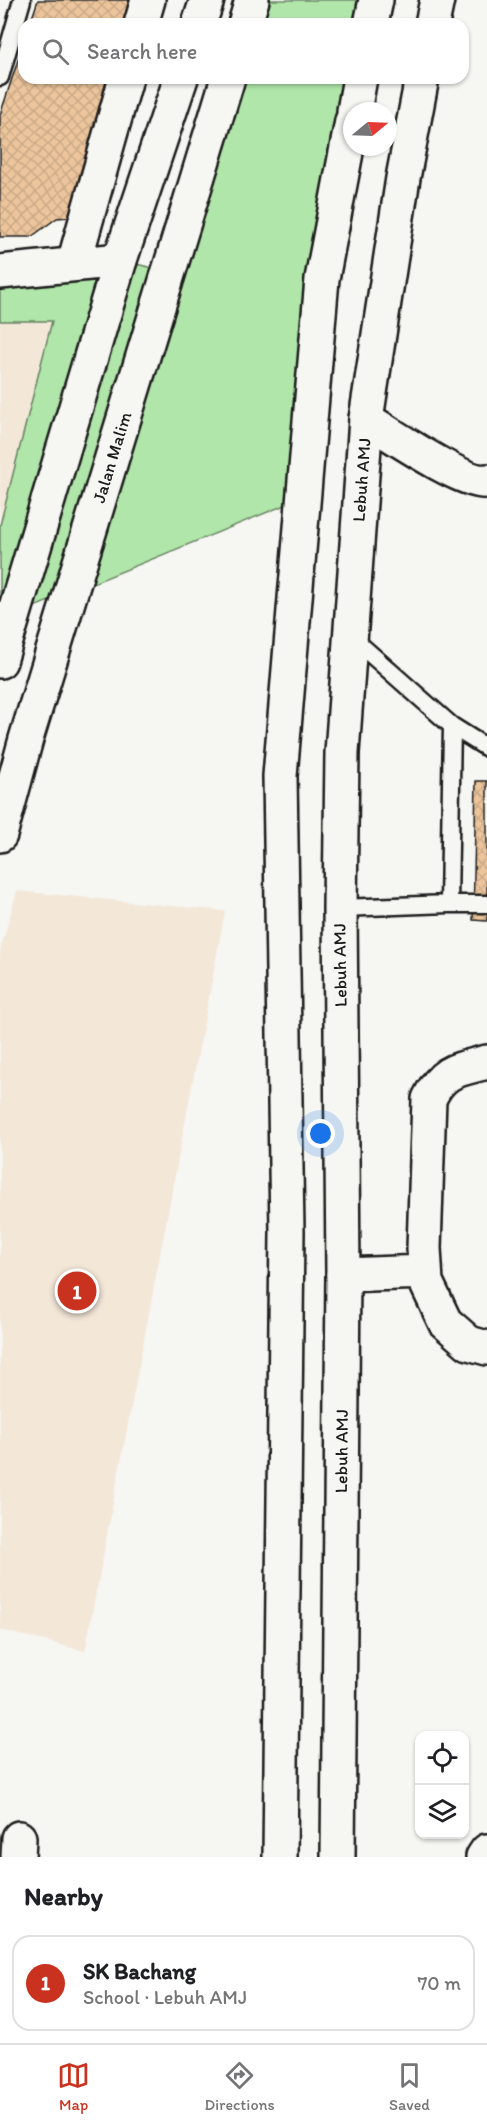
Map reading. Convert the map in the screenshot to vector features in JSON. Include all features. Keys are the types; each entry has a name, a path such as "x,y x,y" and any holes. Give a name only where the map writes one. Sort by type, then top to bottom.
{"main road":[{"path":"143,18 148,0"},
{"path":"201,18 207,0"},
{"path":"247,18 252,0"},
{"path":"372,18 376,0"},
{"path":"433,18 437,0"},
{"path":"74,263 124,84"},
{"path":"0,661 120,260 179,84"},
{"name":"Jalan Malim","path":"0,836 26,739 226,84"},
{"path":"356,102 359,84"},
{"name":"Lebuh AMJ","path":"338,1857 343,1275 339,908 342,753 366,419 403,178 421,84"},
{"path":"280,1857 287,1232 280,776 322,279 345,156"},
{"path":"0,272 120,260"},
{"path":"366,419 450,469 478,482 487,481"},
{"path":"487,1062 445,1075 435,1085 429,1099 425,1272 426,1282 445,1322 469,1344 487,1348"},
{"path":"343,1275 425,1272"},
{"path":"483,1857 487,1851"}],"lane":[{"path":"0,77 22,0"},
{"path":"349,635 452,726 487,748"},
{"path":"449,904 452,726"},
{"path":"339,908 487,904"}],"shaded area":[{"path":"0,321 52,321 0,525"},
{"path":"17,891 225,911 85,1651 0,1630 0,951"}],"green space":[{"path":"258,0 357,0 355,18 252,18"},
{"path":"231,84 345,84 285,505 0,621 0,525 52,321 0,321 0,275 120,260 169,272"}],"building":[{"path":"38,0 131,0 126,18 32,18"},
{"path":"18,60 18,84 107,84 69,217 57,218 31,237 0,237 0,115"},
{"path":"476,781 487,781 487,921 473,920"}],"place":[{"name":"SK Bachang","path":"77,1291"}]}
